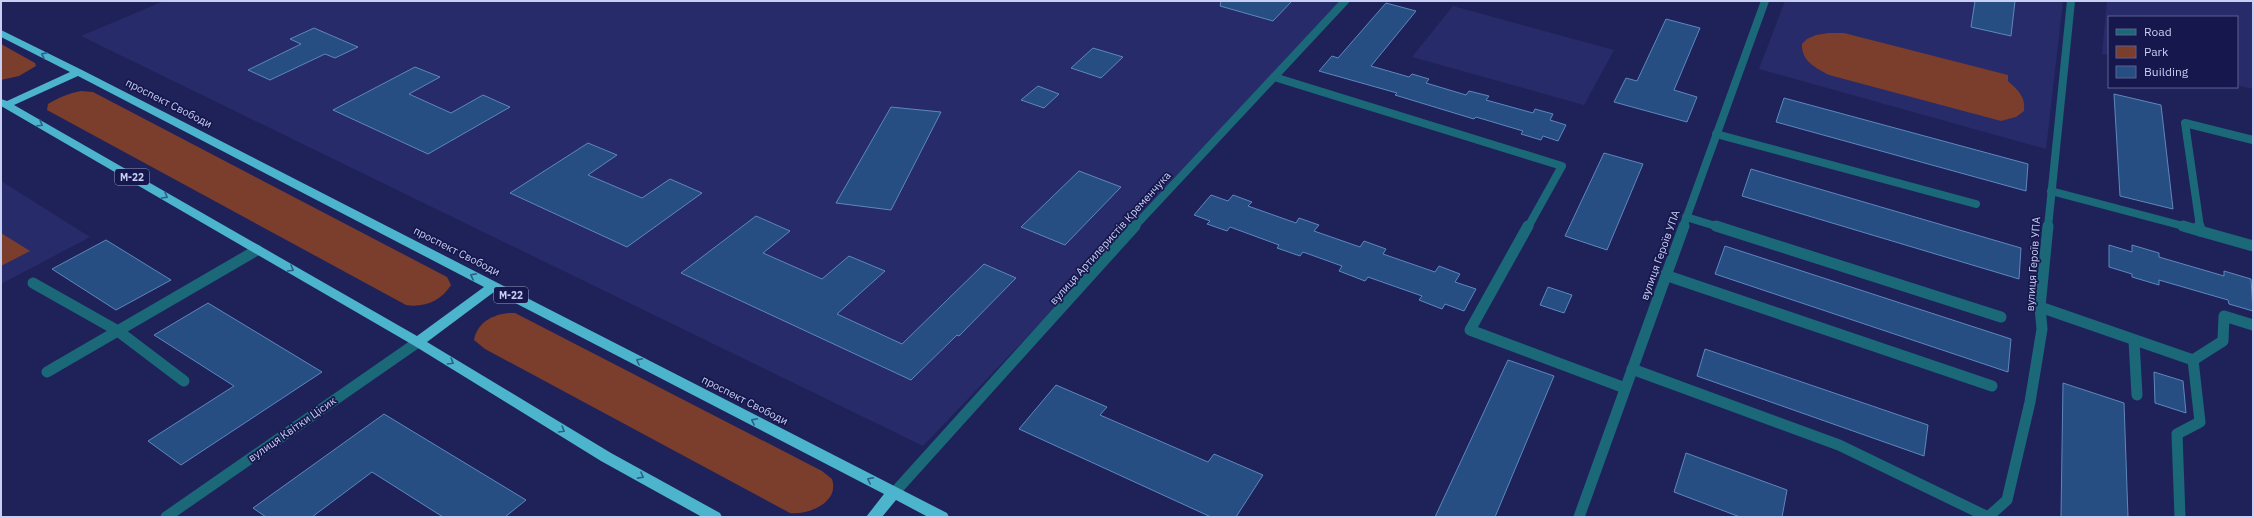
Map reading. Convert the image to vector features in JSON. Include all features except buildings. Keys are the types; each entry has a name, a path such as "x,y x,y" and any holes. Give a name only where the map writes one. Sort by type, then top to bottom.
{"highway":[{"name":"проспект Свободи","path":"1,33 942,517"},
{"path":"4,103 79,72"},
{"name":"М-22","path":"4,103 418,342 606,457 715,517"},
{"path":"418,342 494,286"},
{"path":"873,517 894,493"}],"street":[{"name":"вулиця Артилеристів Кременчука","path":"894,493 1143,218 1345,1"},
{"name":"вулиця Героїв УПА","path":"1579,517 1765,1"},
{"name":"вулиця Героїв УПА","path":"1988,517 2007,500 2030,402 2042,329 2040,307 2071,1"},
{"path":"1274,77 1562,166 1470,330 1625,388"},
{"path":"2200,231 2185,123 2253,140"},
{"path":"1716,134 1976,204"},
{"path":"2051,191 2253,246"},
{"path":"1686,217 2001,317"},
{"path":"47,372 257,250"},
{"path":"1665,275 1992,386"},
{"path":"33,283 118,331 184,381"},
{"path":"2040,307 2134,341 2193,360"},
{"path":"2193,360 2223,341 2224,316 2253,325"},
{"path":"2134,341 2137,395"},
{"name":"вулиця Квітки Цісик","path":"166,517 418,342"},
{"path":"2180,517 2177,434 2200,422 2193,360"},
{"path":"1632,369 1840,444 1988,517"}],"shaded area":[{"path":"164,1 1347,1 923,446 81,36"},
{"path":"1785,1 2063,1 2046,149 1759,69"},
{"path":"2107,1 2253,1 2253,89 2238,85 2238,16 2108,16 2108,55 2102,54"},
{"path":"1453,6 1614,50 1584,105 1412,57"},
{"path":"1,181 90,237 1,284"}],"green space":[{"path":"1844,33 2008,75 2008,81 2018,91 2024,102 2024,111 2016,117 2001,121 1829,75 1814,67 1810,63 1804,55 1802,44 1807,39 1816,35"},
{"path":"1,44 35,63 36,66 19,76 1,80"},
{"path":"81,91 93,92 447,277 451,285 447,291 432,302 413,306 406,305 47,110 48,104 68,94"},
{"path":"1,233 30,251 1,266"},
{"path":"515,313 822,471 832,479 833,487 831,495 821,506 805,512 790,513 485,349 474,340 479,328 489,319 501,314"}]}
